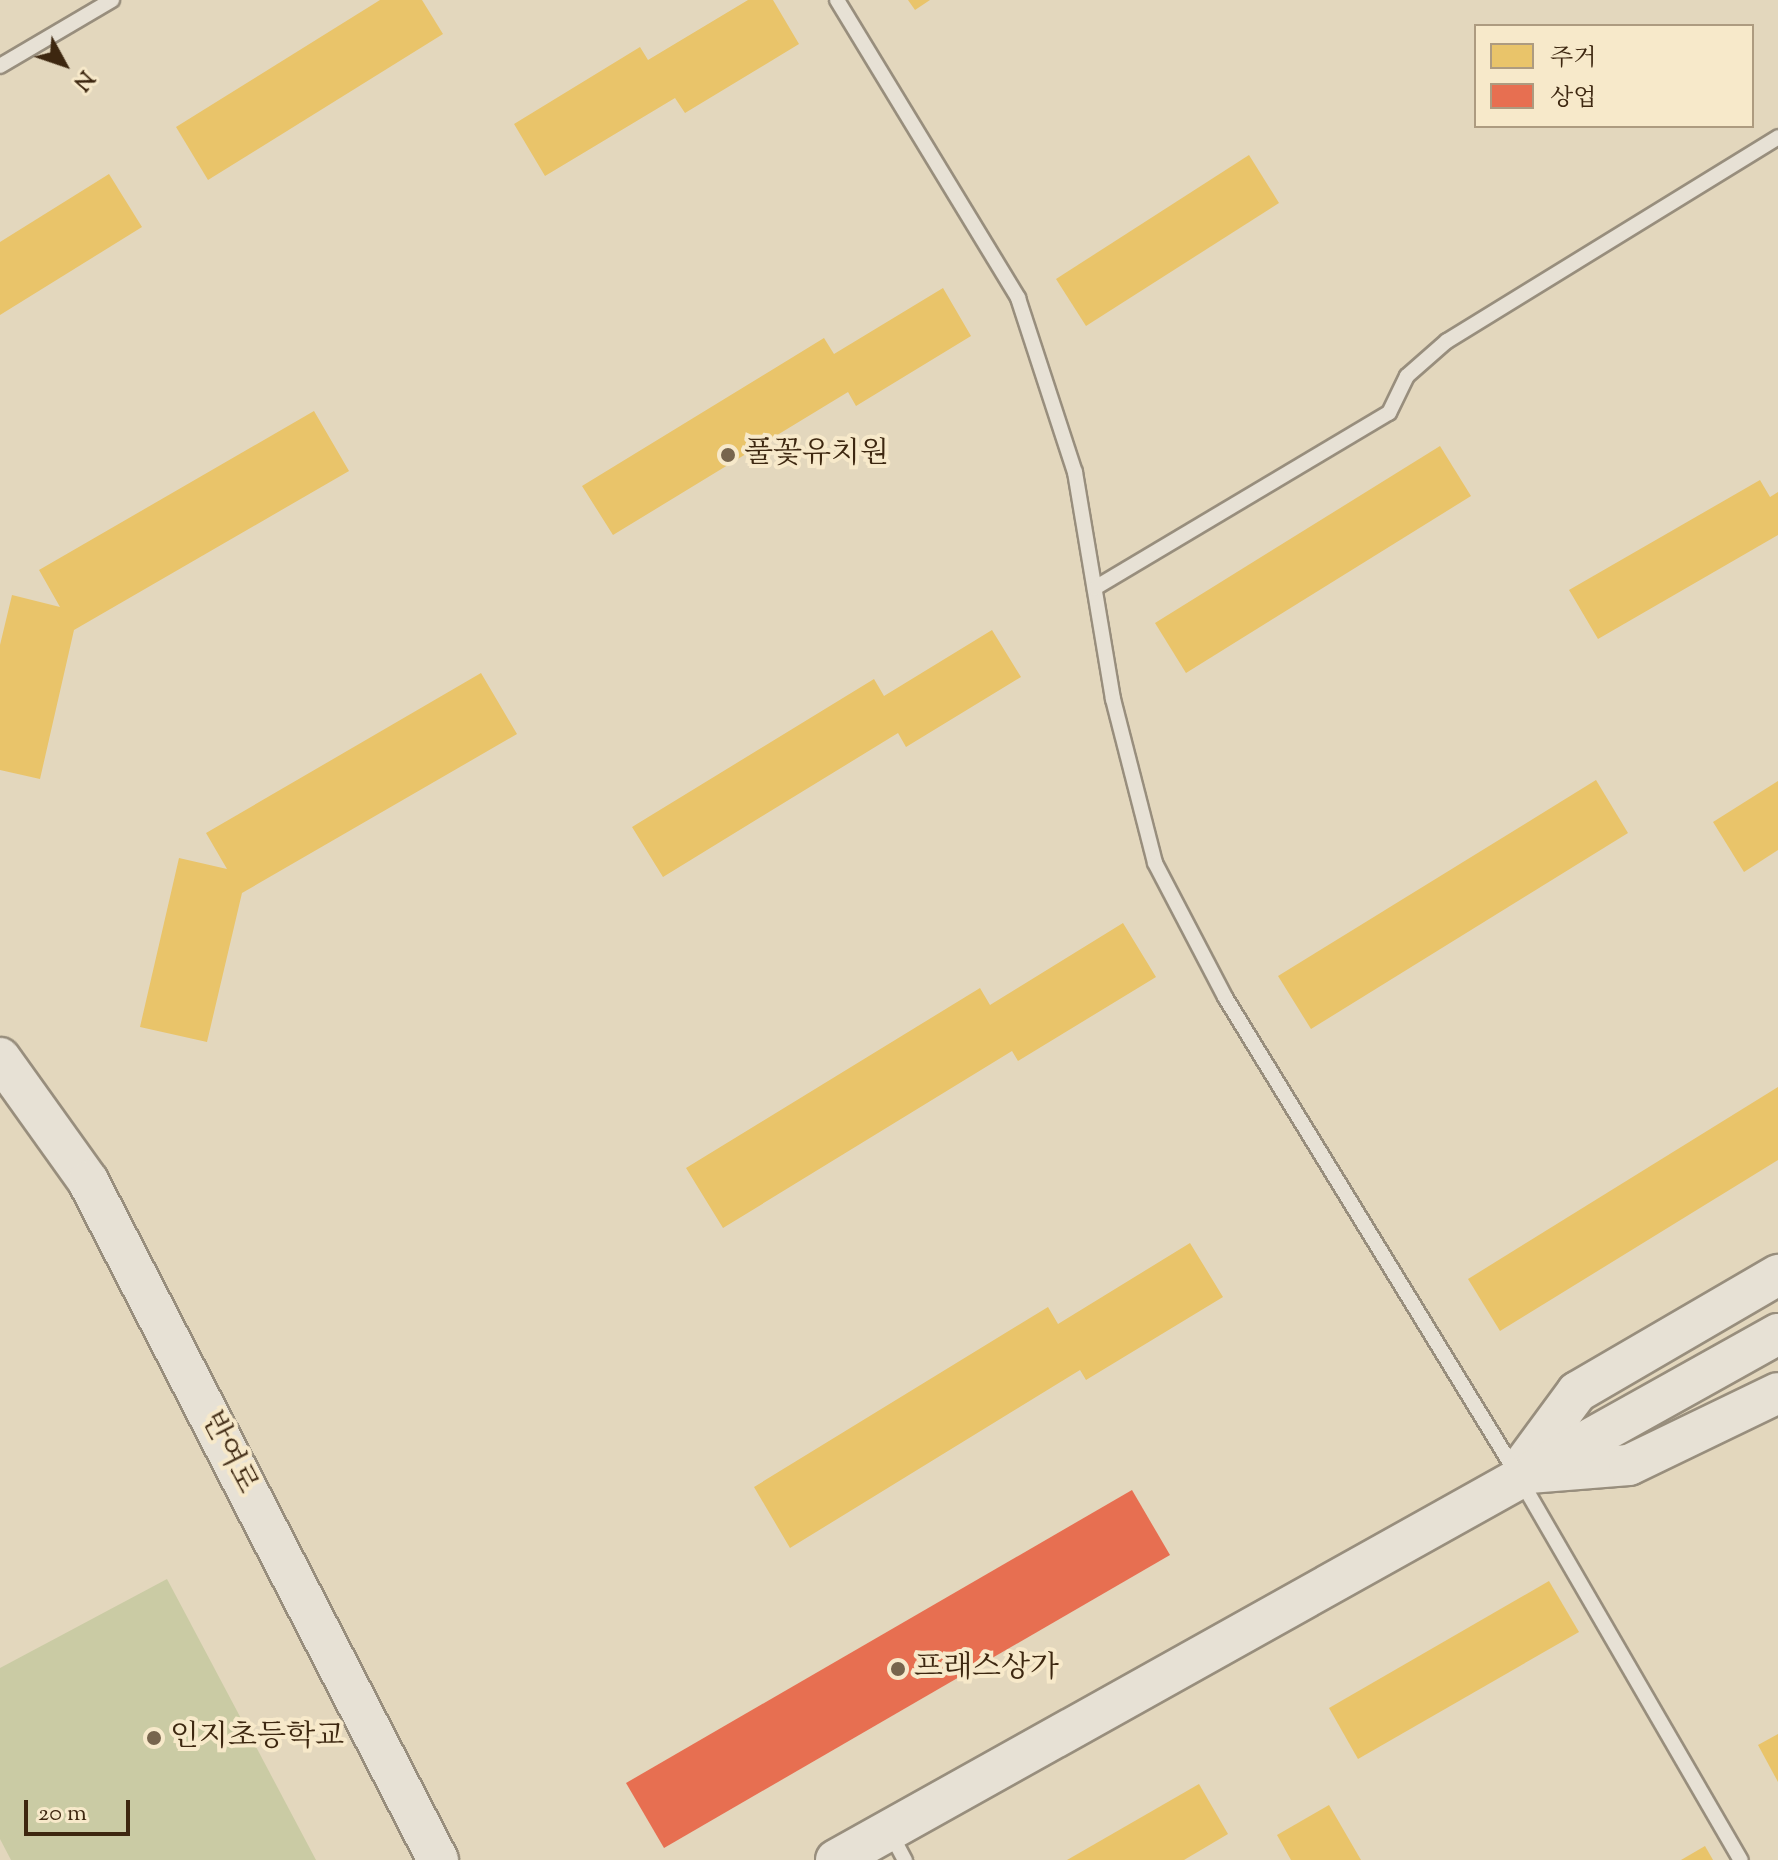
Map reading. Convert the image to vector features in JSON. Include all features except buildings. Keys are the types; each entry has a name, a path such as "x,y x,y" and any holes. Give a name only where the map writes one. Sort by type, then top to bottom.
{"main road":[{"name":"반여로","path":"0,1058 88,1181 438,1860"},
{"path":"1517,1474 1577,1392 1778,1275"},
{"path":"836,1860 897,1845 1517,1474 1778,1334"},
{"path":"1517,1474 1629,1465 1778,1393"}],"lane":[{"path":"0,66 112,0"},
{"path":"837,0 1018,298 1075,472 1095,588 1155,863 1225,997 1517,1474 1741,1860"},
{"path":"1095,588 1389,413 1407,376 1447,341 1778,137"}],"green space":[{"name":"인지초등학교","path":"167,1579 316,1860 11,1860 0,1839 0,1668"}],"place":[{"name":"풀꽃유치원","path":"728,455"},
{"name":"프래스상가","path":"898,1669"},
{"name":"인지초등학교","path":"154,1738"}]}
